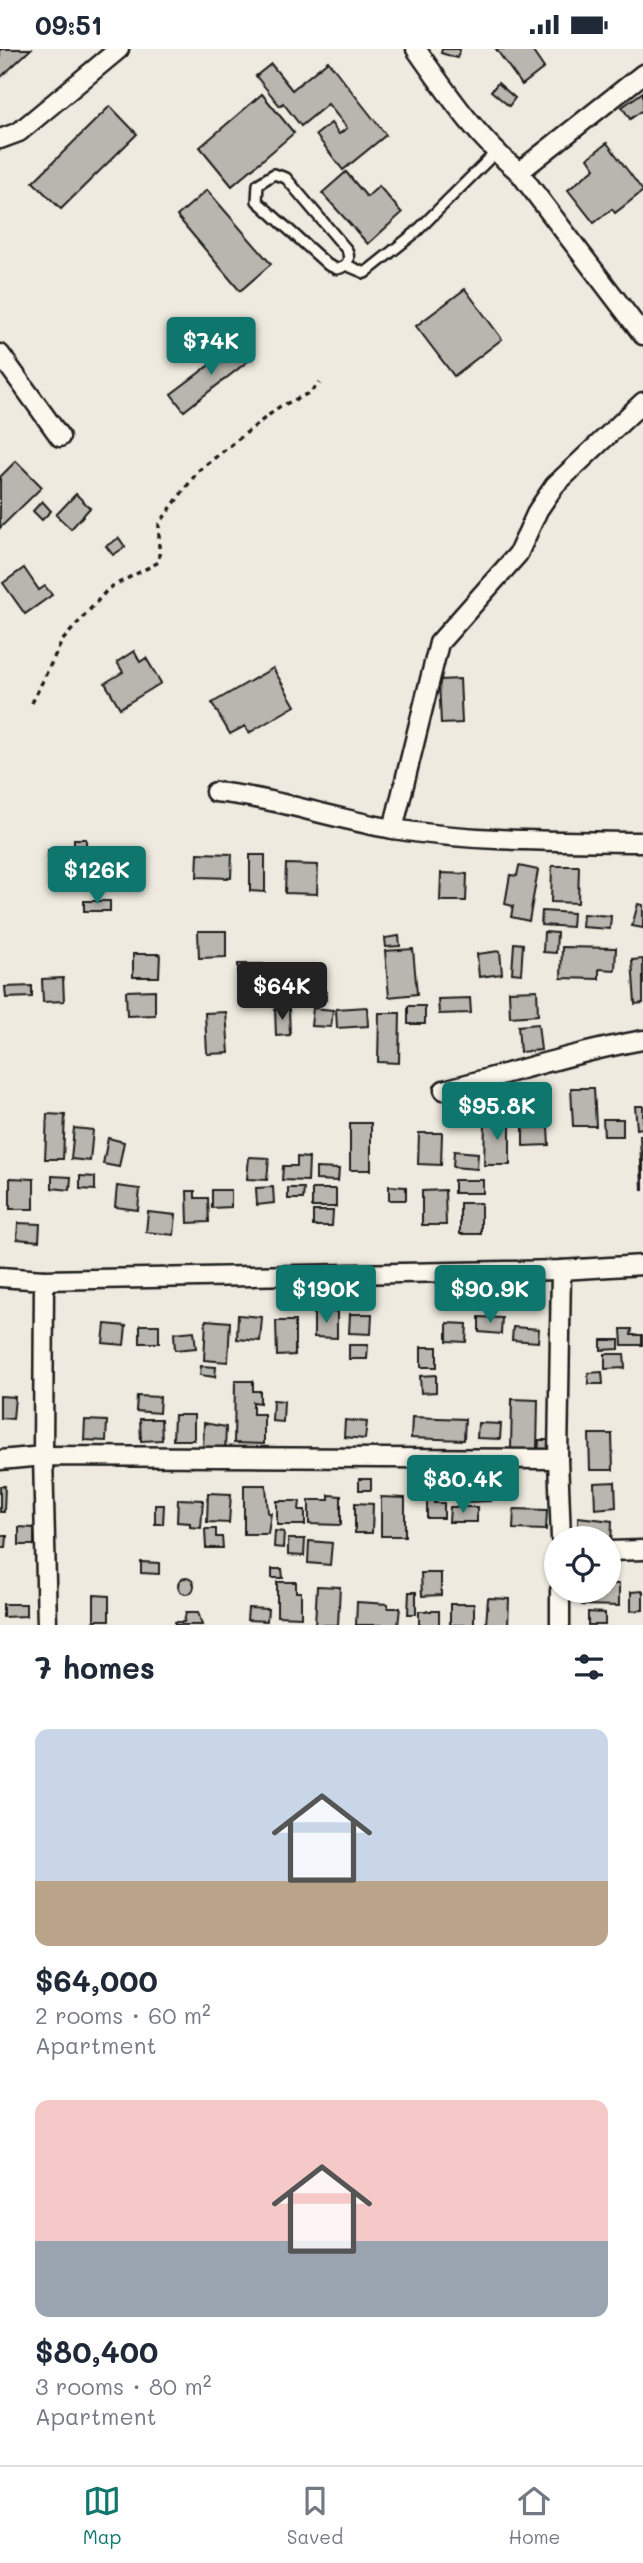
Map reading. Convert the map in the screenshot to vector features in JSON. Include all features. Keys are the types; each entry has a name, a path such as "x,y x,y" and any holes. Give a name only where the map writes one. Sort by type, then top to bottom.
{"street":[{"path":"0,139 19,132 119,49"},
{"path":"416,49 455,104 495,153 519,172 643,335"},
{"path":"519,172 643,74"},
{"path":"0,354 60,437"},
{"path":"393,829 439,643 518,554 538,510 555,485 643,402"},
{"path":"215,792 255,796 393,829 522,840 643,842"},
{"path":"444,1090 556,1061 577,1052 643,1040"},
{"path":"3,1274 44,1280 561,1271 643,1265"},
{"path":"561,1271 558,1459 561,1526"},
{"path":"44,1280 43,1455 47,1625"},
{"path":"0,1460 43,1455 558,1459"},
{"path":"621,1551 643,1550"},
{"path":"560,1625 561,1603"}],"lane":[{"path":"346,265 349,255 347,250 286,178 274,174 262,179 256,189 257,201 328,265 337,269 346,265 365,273 415,233 495,153"}],"path":[{"path":"32,702 62,642 109,588 159,562 159,524 198,471 279,407 309,393 320,383"}],"building":[{"path":"0,49 31,49 0,78"},
{"path":"442,49 460,49 457,58 441,53"},
{"path":"496,49 531,49 544,68 522,85"},
{"path":"328,61 386,135 343,170 316,135 331,123 339,134 347,128 328,104 301,126 283,103 280,106 256,76 271,64 292,90"},
{"path":"498,83 515,98 509,106 491,91"},
{"path":"643,92 643,110 630,119 622,107"},
{"path":"262,94 294,133 232,186 200,147"},
{"path":"110,106 137,134 61,209 33,182"},
{"path":"607,143 643,191 615,213 612,209 594,223 568,190 595,168 588,158"},
{"path":"346,172 367,197 379,186 402,213 368,244 322,193"},
{"path":"207,190 271,264 240,291 177,216"},
{"path":"465,289 502,339 454,376 416,326"},
{"path":"240,342 252,358 184,411 171,394"},
{"path":"16,461 42,487 0,528 0,477"},
{"path":"76,494 90,508 71,529 56,515"},
{"path":"42,501 51,511 42,520 33,511"},
{"path":"119,538 125,547 113,555 106,546"},
{"path":"24,568 39,590 45,586 52,595 25,614 3,583"},
{"path":"134,651 140,662 146,658 161,683 120,708 105,683 123,672 117,662"},
{"path":"273,668 295,706 249,733 245,726 230,734 212,703"},
{"path":"460,679 462,723 441,724 439,680"},
{"path":"74,839 86,839 86,873 48,875 48,850 74,850"},
{"path":"97,849 128,849 129,879 97,879"},
{"path":"198,853 232,854 231,878 197,877"},
{"path":"250,855 265,855 265,892 250,891"},
{"path":"286,864 318,865 317,894 285,893"},
{"path":"519,866 538,870 529,921 511,917 513,906 505,904 510,875 517,876"},
{"path":"552,866 579,866 578,903 551,902"},
{"path":"441,873 467,874 466,901 440,901"},
{"path":"84,901 110,901 110,911 84,911"},
{"path":"638,904 643,905 643,928 632,926"},
{"path":"542,911 573,913 572,927 541,925"},
{"path":"583,914 611,916 610,929 582,927"},
{"path":"198,931 226,931 226,957 199,958"},
{"path":"544,932 557,933 556,953 543,952"},
{"path":"399,936 400,946 386,947 385,938"},
{"path":"514,943 523,944 521,974 512,973"},
{"path":"562,947 616,948 615,970 599,969 599,979 561,978"},
{"path":"413,949 417,994 389,997 385,951"},
{"path":"500,951 502,974 479,977 477,954"},
{"path":"133,954 160,954 159,977 133,977"},
{"path":"643,959 643,1003 635,1004 632,960"},
{"path":"238,964 263,964 263,992 238,992"},
{"path":"63,978 64,1001 43,1002 42,979"},
{"path":"300,985 317,985 317,991 326,991 326,1000 300,1001"},
{"path":"32,986 32,997 6,998 5,987"},
{"path":"155,990 155,1015 127,1016 126,991"},
{"path":"537,990 538,1015 510,1017 509,991"},
{"path":"470,998 471,1013 439,1014 438,999"},
{"path":"408,1006 425,1006 425,1024 408,1024"},
{"path":"367,1007 368,1026 337,1028 336,1009"},
{"path":"313,1008 333,1010 331,1027 311,1026"},
{"path":"275,1009 289,1009 290,1035 276,1036"},
{"path":"226,1012 229,1053 207,1054 205,1013"},
{"path":"379,1013 400,1013 399,1063 378,1062"},
{"path":"538,1024 541,1050 520,1052 518,1026"},
{"path":"571,1088 594,1088 596,1126 573,1126"},
{"path":"635,1106 643,1106 643,1128 637,1129"},
{"path":"47,1114 65,1115 63,1159 45,1159"},
{"path":"485,1119 510,1119 510,1165 484,1165"},
{"path":"603,1119 623,1119 623,1136 604,1136"},
{"path":"350,1123 371,1123 371,1170 350,1170"},
{"path":"548,1127 549,1145 523,1146 523,1128"},
{"path":"74,1128 93,1130 90,1161 71,1159"},
{"path":"419,1133 442,1133 441,1165 418,1164"},
{"path":"640,1135 643,1135 643,1190 642,1190"},
{"path":"108,1138 124,1142 119,1167 103,1164"},
{"path":"454,1151 478,1153 477,1169 453,1167"},
{"path":"249,1157 269,1158 267,1180 247,1179"},
{"path":"297,1157 309,1158 308,1181 282,1180 283,1166 297,1166"},
{"path":"316,1168 339,1169 338,1181 316,1180"},
{"path":"52,1176 71,1177 70,1190 52,1188"},
{"path":"80,1176 95,1177 95,1190 80,1189"},
{"path":"10,1178 34,1179 34,1209 10,1209"},
{"path":"454,1180 483,1180 483,1193 454,1193"},
{"path":"117,1186 140,1189 138,1210 115,1207"},
{"path":"389,1186 406,1187 406,1200 389,1200"},
{"path":"273,1187 274,1203 257,1205 256,1188"},
{"path":"288,1188 304,1188 303,1199 288,1199"},
{"path":"312,1189 336,1189 336,1207 312,1207"},
{"path":"212,1190 231,1190 231,1207 212,1208"},
{"path":"445,1190 446,1225 422,1225 422,1191"},
{"path":"187,1191 195,1191 195,1198 208,1198 209,1222 188,1223"},
{"path":"460,1203 481,1203 481,1234 460,1234"},
{"path":"313,1211 333,1211 332,1226 313,1226"},
{"path":"148,1212 176,1215 174,1235 146,1232"},
{"path":"18,1223 40,1224 39,1241 17,1239"},
{"path":"314,1312 337,1312 337,1338 314,1337"},
{"path":"350,1314 372,1314 371,1334 349,1333"},
{"path":"238,1315 262,1317 260,1341 237,1339"},
{"path":"479,1317 502,1318 501,1334 479,1332"},
{"path":"206,1320 230,1322 228,1362 204,1360"},
{"path":"276,1321 295,1321 295,1355 277,1356"},
{"path":"447,1323 467,1324 466,1342 447,1341"},
{"path":"105,1324 126,1326 124,1345 103,1343"},
{"path":"140,1325 159,1325 159,1343 140,1343"},
{"path":"513,1327 539,1329 538,1342 512,1340"},
{"path":"621,1329 632,1329 631,1335 642,1335 642,1345 622,1345"},
{"path":"194,1331 196,1348 175,1350 174,1333"},
{"path":"601,1340 619,1340 619,1349 601,1350"},
{"path":"349,1345 368,1345 367,1359 349,1359"},
{"path":"421,1347 437,1347 437,1367 421,1367"},
{"path":"605,1354 624,1354 625,1368 605,1369"},
{"path":"201,1366 216,1367 215,1377 200,1375"},
{"path":"602,1372 603,1384 589,1384 588,1373"},
{"path":"436,1375 436,1392 421,1393 420,1376"},
{"path":"235,1381 253,1381 253,1391 260,1391 260,1403 253,1402 253,1414 264,1414 264,1444 234,1443"},
{"path":"0,1396 15,1397 13,1419 0,1418"},
{"path":"137,1396 160,1397 159,1413 136,1411"},
{"path":"512,1399 538,1400 537,1451 511,1450"},
{"path":"273,1400 284,1401 283,1422 272,1421"},
{"path":"174,1415 194,1415 194,1440 173,1440"},
{"path":"412,1417 465,1419 464,1440 411,1438"},
{"path":"140,1419 161,1419 162,1440 141,1441"},
{"path":"85,1420 107,1421 106,1441 84,1440"},
{"path":"345,1420 367,1422 365,1439 344,1437"},
{"path":"204,1423 226,1427 225,1451 203,1451"},
{"path":"478,1423 501,1424 500,1439 477,1438"},
{"path":"589,1434 612,1434 613,1470 590,1470"},
{"path":"539,1440 548,1440 548,1455 538,1455"},
{"path":"359,1479 371,1479 371,1490 359,1490"},
{"path":"459,1479 467,1480 467,1486 492,1486 491,1501 467,1502 458,1499"},
{"path":"427,1482 444,1482 444,1497 434,1497 434,1503 444,1503 444,1518 427,1518"},
{"path":"615,1482 616,1507 595,1509 594,1483"},
{"path":"244,1485 266,1485 268,1513 271,1513 268,1534 244,1534"},
{"path":"0,1486 5,1486 4,1512 0,1512"},
{"path":"208,1493 231,1494 229,1523 207,1522"},
{"path":"329,1495 341,1496 341,1525 309,1524 309,1500 329,1500"},
{"path":"381,1497 405,1498 405,1536 381,1536"},
{"path":"178,1499 203,1500 201,1528 190,1527 190,1523 177,1522"},
{"path":"277,1501 300,1501 299,1510 305,1510 305,1525 277,1525"},
{"path":"355,1503 373,1504 372,1533 355,1533"},
{"path":"155,1505 164,1505 163,1524 155,1524"},
{"path":"450,1507 477,1507 477,1522 449,1522"},
{"path":"514,1509 547,1510 544,1530 513,1529"},
{"path":"578,1517 612,1521 612,1526 578,1526"},
{"path":"19,1527 34,1528 34,1545 19,1545"},
{"path":"205,1529 216,1529 216,1537 222,1537 223,1548 206,1548"},
{"path":"275,1531 284,1532 283,1548 274,1547"},
{"path":"0,1536 7,1536 6,1548 0,1548"},
{"path":"288,1539 305,1539 304,1556 288,1555"},
{"path":"309,1541 332,1543 330,1565 308,1563"},
{"path":"141,1562 159,1563 159,1574 141,1573"},
{"path":"272,1569 282,1569 283,1578 272,1578"},
{"path":"421,1573 441,1573 441,1595 422,1596"},
{"path":"186,1578 192,1580 192,1592 186,1594 180,1592 178,1586 180,1580"},
{"path":"277,1582 296,1582 296,1592 301,1592 301,1617 277,1616"},
{"path":"317,1586 340,1587 338,1625 315,1625"},
{"path":"643,1591 643,1610 631,1611 631,1592"},
{"path":"409,1592 416,1592 416,1614 408,1614"},
{"path":"94,1595 109,1596 109,1620 94,1620"},
{"path":"488,1598 509,1599 508,1625 486,1625"},
{"path":"357,1602 388,1604 388,1608 400,1608 398,1625 356,1625"},
{"path":"582,1603 619,1603 619,1606"},
{"path":"3,1604 26,1604 26,1616 3,1617"},
{"path":"450,1604 474,1604 474,1625 450,1625"},
{"path":"248,1608 268,1609 267,1621 247,1620"},
{"path":"419,1611 439,1611 439,1625 419,1625"},
{"path":"186,1612 198,1612 202,1625 175,1625 175,1622 184,1622"},
{"path":"588,1612 605,1613 605,1625 588,1625"}]}
